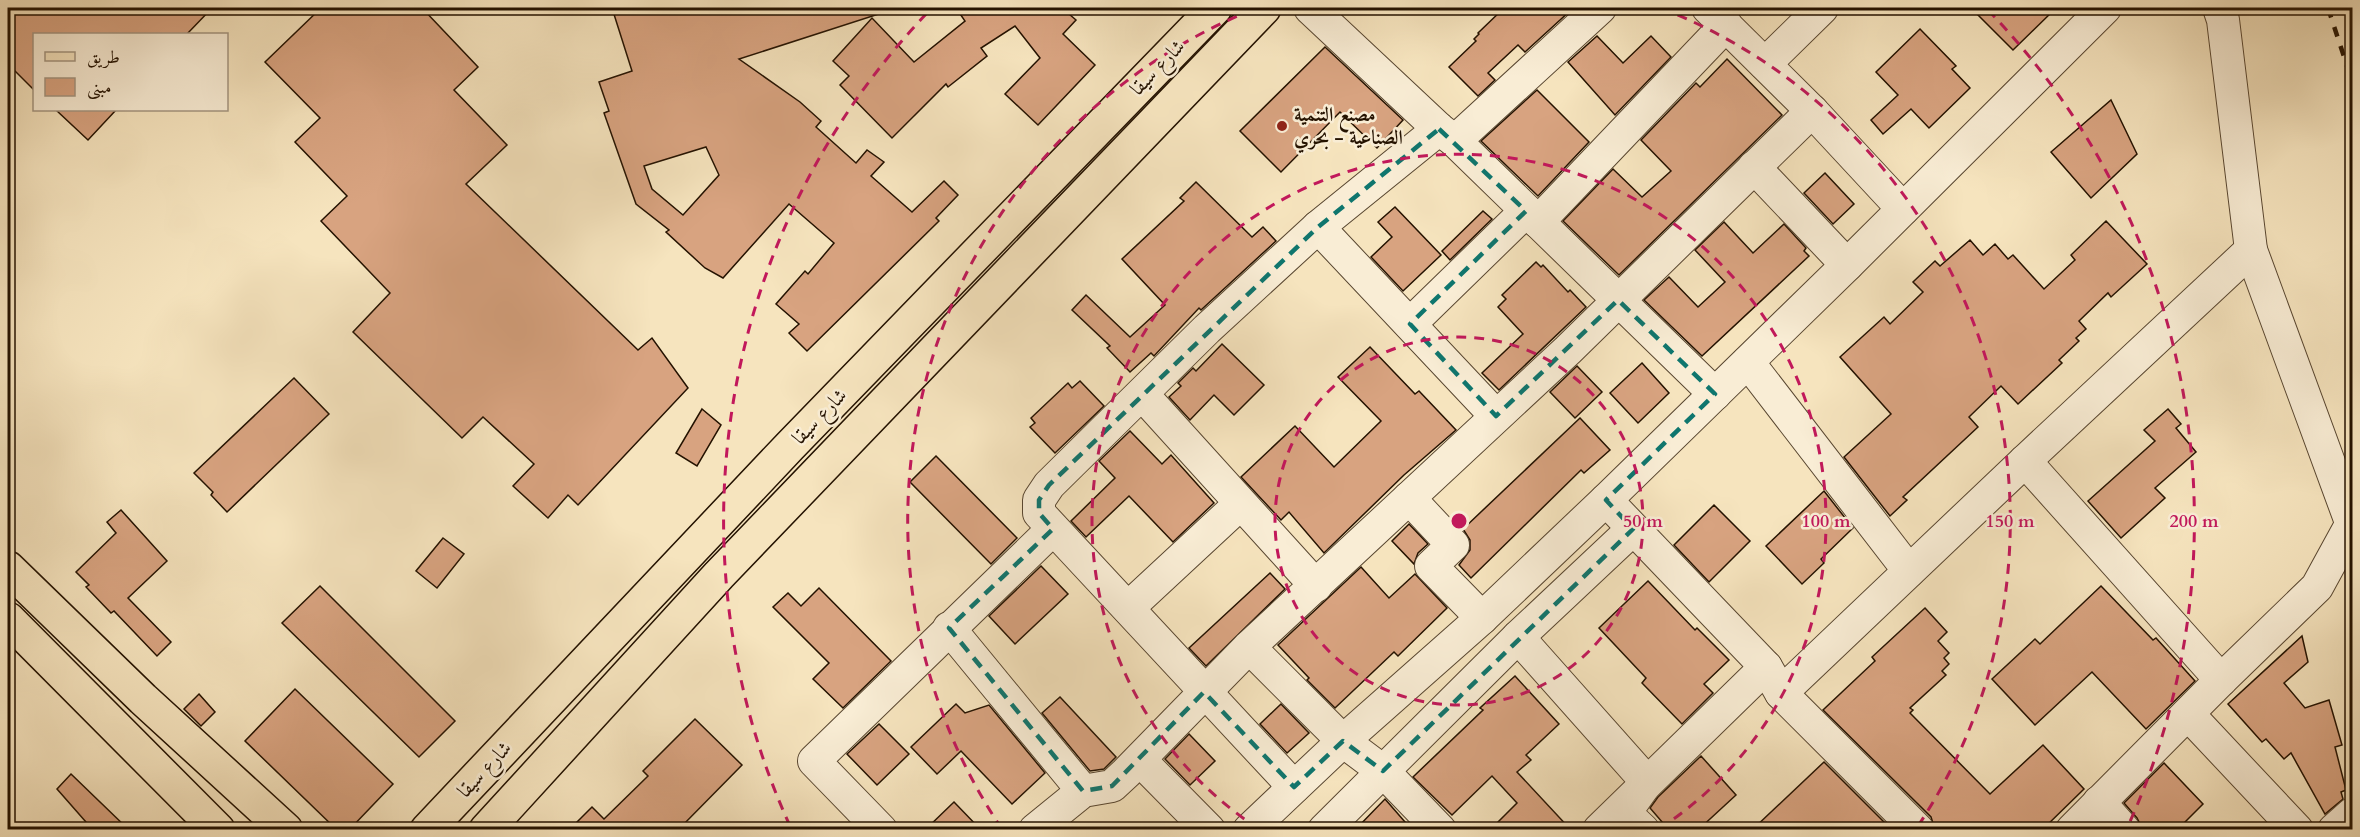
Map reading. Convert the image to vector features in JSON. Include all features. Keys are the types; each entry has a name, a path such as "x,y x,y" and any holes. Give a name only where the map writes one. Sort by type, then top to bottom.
{"main road":[{"name":"شارع سيقا","path":"427,830 798,437 1215,8"},
{"name":"شارع سيقا","path":"486,830 719,575 1264,8"},
{"path":"8,568 143,699 286,830"},
{"path":"8,619 218,830"}],"street":[{"path":"1310,8 1447,135 1715,394"},
{"path":"1294,787 1038,513 1039,500 1049,485 1207,329 1318,227 1447,135 1600,8"},
{"path":"1765,64 1822,8"},
{"path":"1249,830 1343,741 1482,618 1606,500 1847,265 2105,8"},
{"path":"2072,830 2317,587 2352,524 2251,250 2223,20 2219,8"},
{"path":"1410,324 1532,217 1717,16 1812,111 1903,209"},
{"path":"1035,830 1083,791 1112,786 1249,647 1618,300 1812,111"},
{"path":"1754,167 1847,265"},
{"path":"1318,227 1496,416"},
{"path":"1599,830 1647,782 1909,571 2251,250"},
{"path":"1748,362 1909,571"},
{"path":"1142,394 1316,586"},
{"path":"2025,461 2222,680"},
{"path":"1409,498 1453,545 1431,566 1482,618"},
{"path":"1606,500 1918,830"},
{"path":"1128,608 1240,504"},
{"path":"880,830 814,761 1053,529"},
{"path":"1324,830 1518,637 1633,529"},
{"path":"949,628 1083,791"},
{"path":"1518,637 1647,782"},
{"path":"1249,647 1343,741 1383,771 1440,830"},
{"path":"2188,714 2296,830"},
{"path":"1140,760 1209,830"},
{"path":"1643,830 1625,813 1647,782"},
{"path":"2099,802 2124,830"},
{"path":"2334,830 2352,813"}],"highlighted area":[{"path":"1439,129 1526,211 1410,324 1496,416 1618,300 1715,394 1606,500 1633,529 1383,771 1343,741 1294,787 1204,692 1112,786 1083,791 949,628 1053,529 1039,513 1039,500 1049,485 1318,227"}],"building":[{"path":"8,8 212,8 188,33 33,33 33,89 8,64"},
{"path":"321,8 422,8 478,67 454,90 507,145 466,184 638,350 652,338 688,388 578,505 568,495 548,518 513,486 534,464 483,417 462,438 353,332 390,293 321,221 347,196 295,142 320,118 265,62"},
{"path":"612,8 885,8 885,12 739,59 800,102 821,121 816,127 856,163 867,150 884,162 871,176 912,212 944,181 958,195 936,218 939,221 807,351 789,333 799,324 776,304 805,271 808,274 834,243 789,204 723,278 705,268 666,232 669,230 636,204 604,113 609,111 599,82 632,71","holes":["706,147 719,175 683,215 652,189 644,166"]},
{"path":"956,8 1062,8 1076,20 1063,34 1095,65 1038,125 1005,94 1040,58 1015,26 981,48 987,56 948,87 946,84 892,138 840,85 849,76 833,61 872,18 914,62 965,21"},
{"path":"1504,8 1569,8 1571,10 1525,52 1518,45 1488,73 1495,80 1478,96 1449,67 1476,41 1474,39 1478,33"},
{"path":"1971,8 2056,8 2013,50"},
{"path":"1920,29 1956,66 1952,69 1970,88 1929,128 1911,109 1883,134 1871,120 1898,95 1876,72"},
{"path":"1597,36 1623,63 1651,36 1671,57 1615,115 1568,62"},
{"path":"1325,47 1403,120 1377,148 1340,112 1281,172 1240,131"},
{"path":"1727,59 1782,115 1619,275 1563,221 1613,169 1642,197 1671,171 1641,140 1696,83 1700,87"},
{"path":"1537,90 1589,142 1538,196 1481,141"},
{"path":"2111,100 2137,154 2091,198 2051,152"},
{"path":"57,111 115,111 88,140"},
{"path":"1825,173 1854,204 1833,224 1804,193"},
{"path":"1196,182 1252,237 1263,227 1276,241 1201,310 1199,308 1154,356 1151,353 1130,372 1107,348 1110,346 1072,310 1086,295 1130,337 1165,305 1122,259 1184,201 1180,198"},
{"path":"1395,207 1441,255 1403,291 1371,257 1392,237 1378,222"},
{"path":"1483,211 1492,219 1450,260 1442,251"},
{"path":"2106,221 2147,264 2111,297 2108,293 2079,321 2086,329 2076,338 2079,341 2059,360 2062,363 2018,404 2001,386 1969,417 1978,427 1903,497 1907,500 1890,516 1844,457 1891,414 1840,357 1884,317 1890,324 1923,292 1913,282 1935,261 1940,266 1970,240 1983,255 1995,244 2008,259 2013,255 2044,289 2075,260 2071,255"},
{"path":"1724,222 1753,253 1784,224 1806,248 1804,251 1809,256 1702,356 1644,300 1669,277 1698,307 1725,282 1695,250"},
{"path":"1536,262 1541,267 1543,265 1568,292 1570,290 1586,307 1499,390 1482,373 1523,334 1498,307 1506,299 1502,295"},
{"path":"1222,344 1264,385 1234,415 1214,395 1190,420 1169,397 1181,386 1178,383 1193,368 1196,371"},
{"path":"1370,347 1415,394 1419,391 1456,430 1404,475 1324,553 1289,512 1281,520 1241,477 1295,426 1334,467 1381,421 1338,377"},
{"path":"1642,363 1669,393 1638,423 1610,393"},
{"path":"1577,366 1602,392 1575,418 1550,392"},
{"path":"294,378 329,414 227,512 211,495 213,492 194,473"},
{"path":"1080,381 1104,406 1055,453 1030,427 1035,423 1031,418 1068,383 1072,388"},
{"path":"702,409 721,425 697,466 676,453"},
{"path":"2168,409 2181,424 2176,428 2196,452 2155,488 2165,498 2121,538 2088,501 2155,441 2144,430"},
{"path":"1580,418 1610,450 1584,473 1581,470 1471,578 1459,565 1470,550 1470,540 1463,529"},
{"path":"1130,431 1162,464 1171,455 1214,503 1173,542 1129,496 1086,537 1071,521 1115,478 1099,461"},
{"path":"936,456 1017,538 991,564 910,482"},
{"path":"1824,491 1853,528 1821,559 1824,563 1802,584 1766,546"},
{"path":"1714,505 1750,541 1709,582 1674,545"},
{"path":"121,510 167,561 128,598 171,642 157,656 114,611 111,613 86,587 89,585 76,572 116,533 107,522"},
{"path":"1409,524 1428,544 1418,553 1414,564 1392,541"},
{"path":"443,538 464,554 437,588 416,571"},
{"path":"1041,566 1068,594 1015,644 989,616"},
{"path":"1361,567 1389,598 1415,574 1447,608 1398,656 1394,652 1335,708 1307,680 1309,678 1278,645"},
{"path":"1270,573 1285,589 1206,666 1189,648"},
{"path":"1648,581 1695,630 1697,628 1729,660 1704,684 1713,693 1682,724 1642,683 1646,678 1599,628"},
{"path":"320,586 455,721 419,757 282,623"},
{"path":"2101,586 2153,640 2156,638 2195,681 2146,729 2092,672 2035,725 1992,679 2035,639 2040,644"},
{"path":"819,588 891,661 843,708 813,679 829,663 773,607 788,593 801,606"},
{"path":"1925,608 1947,632 1938,641 1949,653 1944,658 1949,664 1942,671 1946,675 1910,708 1913,710 1910,713 1990,794 2043,745 2084,789 2042,830 1935,830 1931,817 1823,710 1875,661 1872,657"},
{"path":"2302,636 2308,662 2284,683 2305,708 2329,700 2342,745 2335,747 2346,790 2341,792 2343,799 2325,814 2291,753 2284,759 2266,739 2262,742 2228,704"},
{"path":"1515,676 1559,724 1526,755 1531,760 1517,772 1571,830 1490,830 1517,803 1492,776 1452,815 1413,777 1483,710 1480,708"},
{"path":"295,689 393,784 349,830 337,830 245,741"},
{"path":"199,694 215,712 201,726 184,709"},
{"path":"1060,697 1116,757 1104,769 1090,771 1042,713"},
{"path":"956,704 965,713 989,705 1045,773 1012,804 961,751 937,774 911,747"},
{"path":"1281,704 1309,733 1287,753 1260,724"},
{"path":"695,719 742,765 678,830 569,830 592,807 604,819 648,776 643,771"},
{"path":"879,724 909,754 877,785 847,754"},
{"path":"1189,734 1215,761 1190,785 1165,759"},
{"path":"1701,756 1736,795 1698,830 1669,830 1650,808 1658,797"},
{"path":"1824,762 1892,830 1752,830"},
{"path":"2164,763 2203,804 2177,830 2143,830 2137,818 2124,803"},
{"path":"71,774 129,830 93,830 57,789"},
{"path":"1385,799 1412,830 1355,830"},
{"path":"954,802 981,830 925,830"}],"railway":[{"path":"2328,8 2352,81"}],"place":[{"name":"مصنع التنمية الصناعية - بحري","path":"1282,126"}]}
